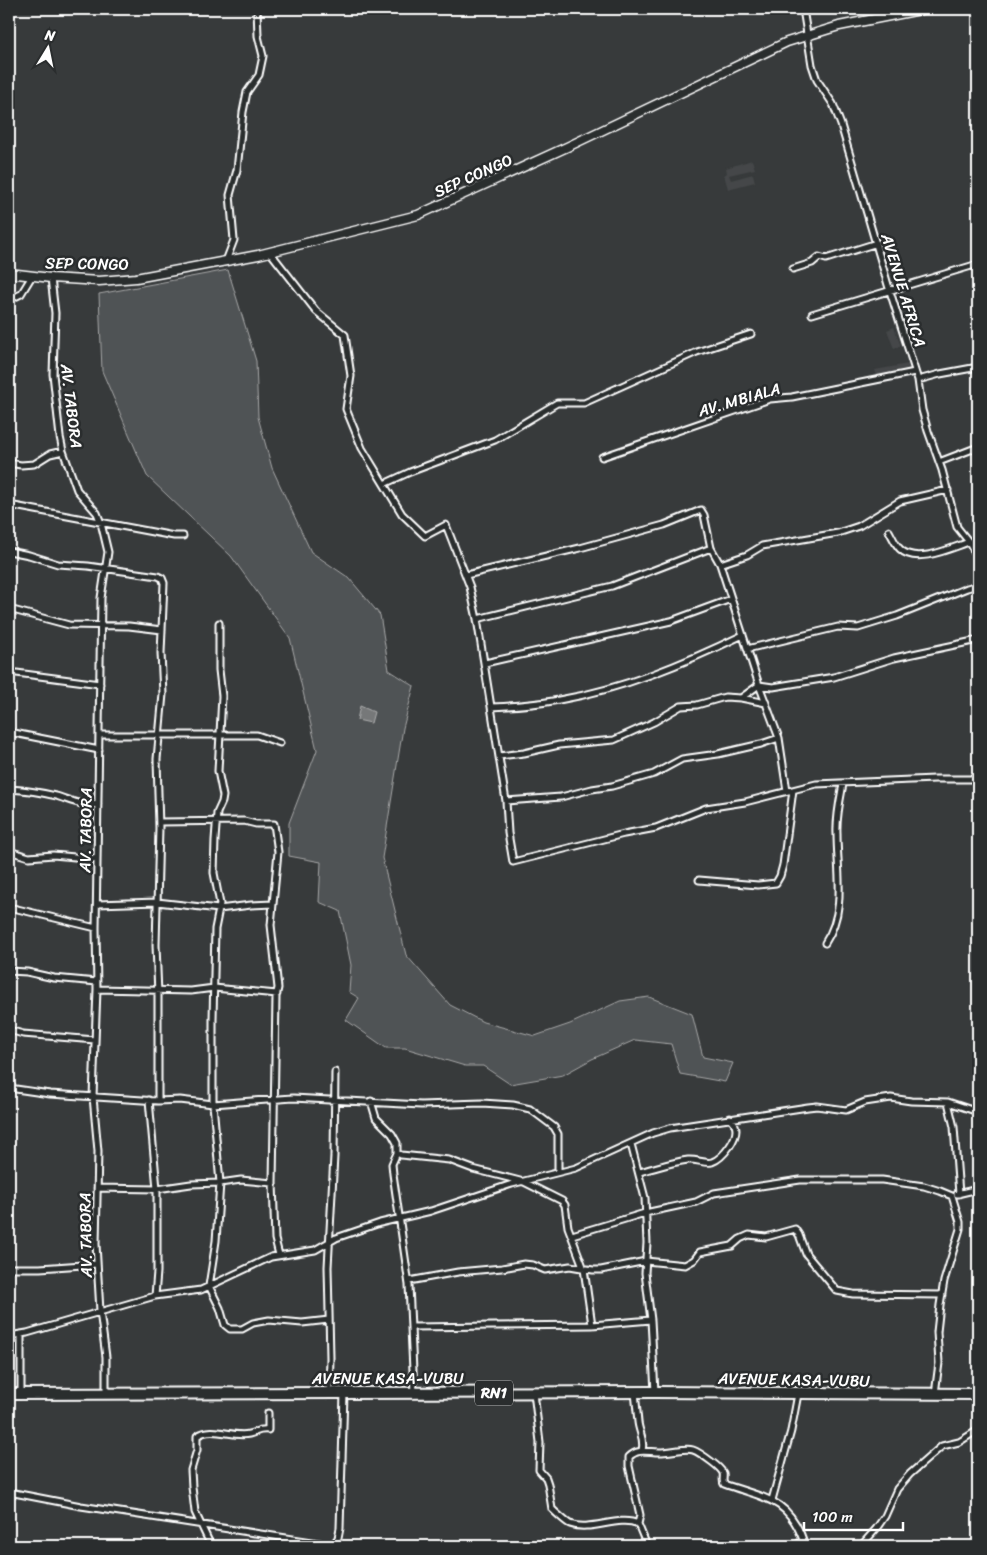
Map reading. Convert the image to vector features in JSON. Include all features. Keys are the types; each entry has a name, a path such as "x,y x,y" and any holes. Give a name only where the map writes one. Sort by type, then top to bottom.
{"highway":[{"name":"AVENUE KASA-VUBU","path":"9,1394 655,1392 978,1394"}],"street":[{"path":"226,261 234,240 230,195 237,170 243,112 247,92 259,75 263,56 258,36 257,9"},
{"name":"AVENUE AFRICA","path":"804,9 812,65 817,80 833,104 841,125 918,380 922,410 928,432 948,490 957,527 977,556 978,578"},
{"name":"SEP CONGO","path":"9,273 99,281 136,278 270,252 418,215 567,147 763,52 808,34 925,9"},
{"path":"793,269 812,263 819,257 826,259 877,243"},
{"path":"270,252 316,311 345,335 351,376 346,408 362,448 402,514 425,536 446,525 466,575 485,663 506,801 512,862 624,834 656,828 706,808 745,802 816,784 978,779"},
{"path":"812,314 978,264"},
{"path":"9,300 21,294 32,276"},
{"name":"AV. TABORA","path":"51,278 55,313 53,374 63,451 77,490 97,513 102,523 108,552 101,598 94,1097 98,1151 97,1264 100,1311 106,1357 106,1394"},
{"path":"384,484 410,472 495,440 557,403 584,403 697,352 750,334"},
{"path":"918,380 978,368"},
{"name":"AV. MBIALA","path":"602,457 770,399 792,397 915,372"},
{"path":"939,462 978,448"},
{"path":"9,463 21,465 34,464 50,454 63,451"},
{"path":"720,564 747,555 762,546 845,531 859,526 900,501 948,490"},
{"path":"9,505 174,536 183,536"},
{"path":"466,575 664,526 701,510 704,515 711,548 720,564 778,738 790,791 783,865 776,883 758,885 699,880"},
{"path":"889,531 900,549 913,555 929,555 968,542"},
{"path":"477,619 612,586 711,548"},
{"path":"9,551 29,554 58,564 162,578 165,584 161,652 163,694 157,759 159,822 156,902 158,1101"},
{"path":"747,649 838,627 858,628 897,616 978,585"},
{"path":"485,663 671,620 731,599"},
{"path":"9,609 69,625 129,626 162,630"},
{"path":"219,623 219,670 222,696 218,771 223,796 216,822 214,873 220,897 216,921 213,1104 220,1183 216,1241 210,1286 225,1325 230,1329 242,1329 253,1323 269,1320 302,1323 329,1320"},
{"path":"491,707 523,705 590,694 705,653 743,635"},
{"path":"741,698 759,685 773,687 834,677 894,658 978,640"},
{"path":"9,672 100,684"},
{"path":"499,756 559,746 614,740 654,722 681,706 697,705 725,697 741,698 766,704"},
{"path":"9,732 99,750"},
{"path":"99,735 257,736 280,743"},
{"path":"506,801 561,797 612,786 654,774 682,759 718,754 778,738"},
{"path":"824,943 833,931 839,906 837,819 844,784"},
{"path":"9,789 48,794 81,804 98,804"},
{"path":"159,822 244,821 256,824 274,824 278,852 272,925 277,976 273,1183 275,1239 279,1255"},
{"path":"9,851 29,857 53,854 97,859"},
{"path":"96,904 156,902 219,909 251,904 273,904"},
{"path":"9,907 96,928"},
{"path":"9,971 97,982"},
{"path":"97,989 191,991 214,988 277,994"},
{"path":"9,1030 23,1034 95,1040"},
{"path":"329,1393 328,1244 334,1156 335,1072"},
{"path":"9,1088 50,1094 158,1101 180,1100 213,1104 293,1098 421,1105 482,1103 513,1105 530,1109 554,1127 558,1134 558,1172"},
{"path":"9,1336 156,1296 192,1292 210,1286 265,1259 310,1251 328,1244 336,1238 361,1229 431,1211 541,1175 591,1162 660,1131 730,1118 817,1106 846,1110 865,1102 886,1098 948,1102 978,1112"},
{"path":"149,1100 157,1189 156,1296"},
{"path":"371,1102 376,1118 392,1134 396,1143 396,1153 392,1164 409,1281 414,1393"},
{"path":"948,1102 954,1127 959,1194"},
{"path":"639,1172 687,1160 707,1162 715,1160 728,1147 735,1135 735,1124 730,1118"},
{"path":"631,1144 645,1198 647,1243 645,1273 655,1392"},
{"path":"396,1153 407,1156 449,1160 473,1169 524,1182 562,1201 565,1205 568,1227 584,1269 592,1325"},
{"path":"97,1188 157,1189 241,1180 273,1183"},
{"path":"572,1235 645,1213 696,1202 714,1193 800,1180 882,1180 924,1186 952,1196 978,1189"},
{"path":"935,1395 940,1362 938,1321 944,1280 960,1229 958,1213 952,1196"},
{"path":"409,1281 458,1272 524,1264 533,1265 543,1270 570,1266 601,1270 646,1261 685,1265 694,1260 703,1250 732,1246 740,1239 749,1235 766,1237 795,1229 806,1254 838,1291 853,1294 942,1295"},
{"path":"9,1268 97,1264"},
{"path":"412,1327 592,1325 650,1320"},
{"path":"21,1334 21,1393"},
{"path":"534,1392 540,1442 541,1459 539,1466 540,1472 546,1478 548,1484 552,1509 566,1522 574,1525 626,1522 638,1524"},
{"path":"635,1392 638,1426 641,1431 643,1444 642,1450"},
{"path":"9,1492 82,1506 334,1546 340,1528 344,1393"},
{"path":"772,1500 791,1431 798,1394"},
{"path":"211,1546 195,1512 191,1470 197,1450 197,1436 204,1431 248,1434 258,1429 268,1430 268,1412"},
{"path":"861,1546 885,1516 898,1489 910,1474 942,1446 959,1442 978,1430"},
{"path":"645,1546 646,1541 638,1524 640,1515 628,1461 632,1454 642,1450 662,1452 678,1449 696,1450 720,1470 723,1474 722,1482 724,1484 772,1500 785,1509 800,1531 803,1540 797,1546"}],"shaded area":[{"path":"752,160 755,169 729,175 731,180 753,174 755,182 728,189 724,175 727,173 726,168"},
{"path":"228,270 256,361 258,417 272,468 311,552 349,578 380,615 389,670 414,686 403,728 382,858 406,955 450,1005 483,1022 535,1036 570,1024 620,1001 649,997 692,1014 703,1057 733,1063 725,1082 680,1074 671,1044 635,1040 592,1059 563,1075 510,1084 483,1066 465,1066 405,1048 386,1048 346,1020 359,998 349,992 351,965 340,911 319,902 321,862 289,856 289,823 317,750 290,638 231,556 147,476 102,371 99,294"},
{"path":"894,327 901,346 894,349 887,330"},
{"path":"908,364 910,370 877,376 875,370"},
{"path":"360,706 374,712 371,723 357,720"}]}
